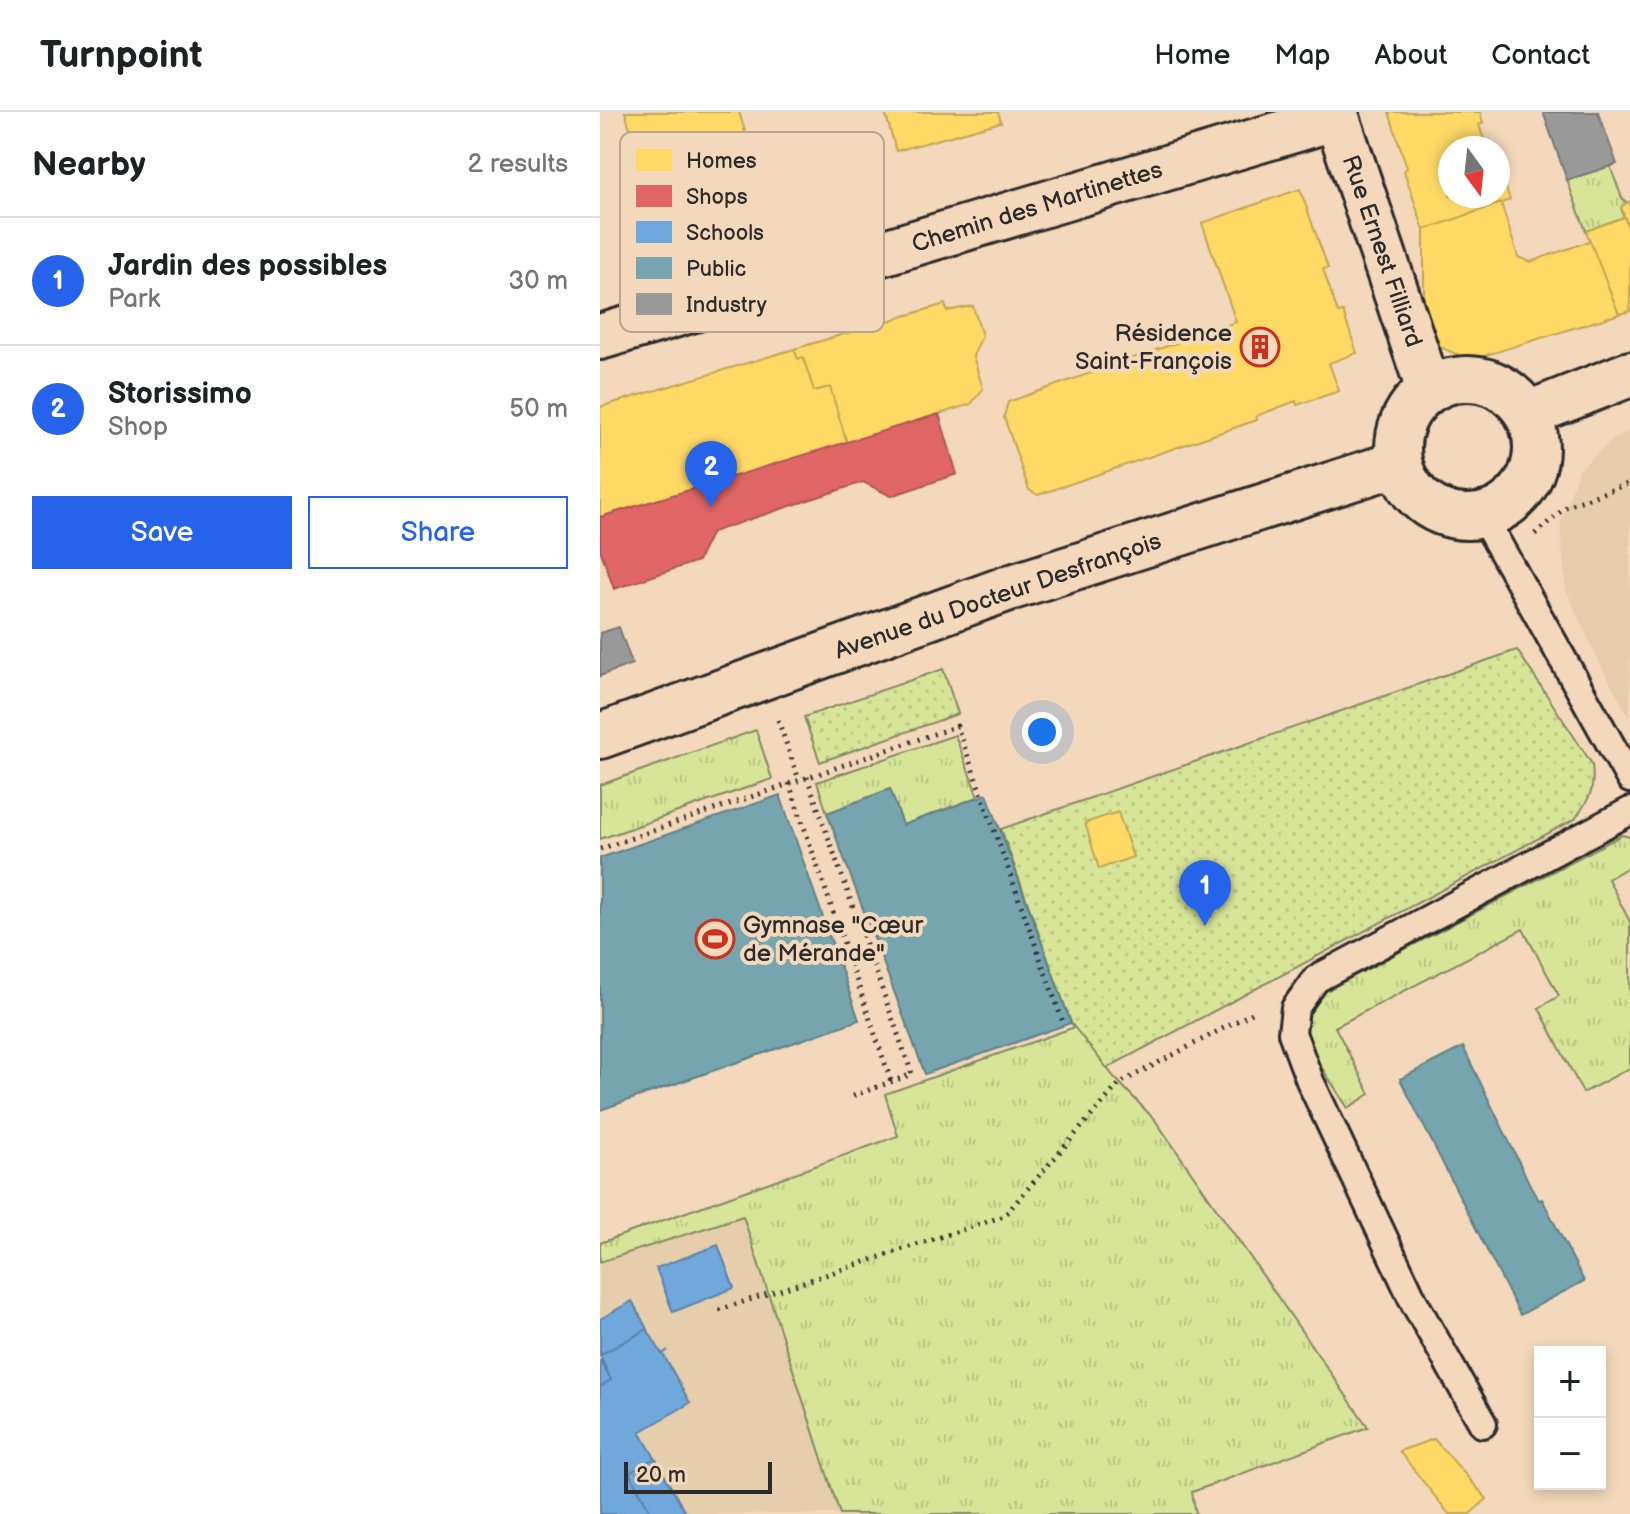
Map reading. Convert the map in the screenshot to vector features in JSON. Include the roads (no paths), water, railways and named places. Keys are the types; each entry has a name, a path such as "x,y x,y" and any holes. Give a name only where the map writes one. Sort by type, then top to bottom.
{"main road":[{"name":"Chemin des Martinettes","path":"884,251 1336,115"},
{"name":"Rue Ernest Filliard","path":"1336,115 1429,390"},
{"name":"Chemin des Martinettes","path":"600,337 620,331"},
{"path":"1528,414 1630,374"},
{"path":"1462,378 1479,379 1503,388 1520,402 1528,414 1537,441 1535,467 1519,496 1506,506 1483,517 1470,519 1446,515 1423,502 1409,488 1399,463 1397,446 1404,418 1429,390 1462,378"},
{"name":"Avenue du Docteur Desfrançois","path":"600,736 1006,589 1399,463"}],"lane":[{"path":"1483,517 1630,779"},
{"path":"1483,1424 1414,1302 1310,1081 1292,1033 1295,1008 1316,979 1630,811"}],"place":[{"name":"Résidence Saint-François","path":"1260,347"},
{"name":"Storissimo","path":"711,507"},
{"name":"Jardin des possibles","path":"1205,926"},
{"name":"Gymnase \"Cœur de Mérande\"","path":"715,939"}]}
